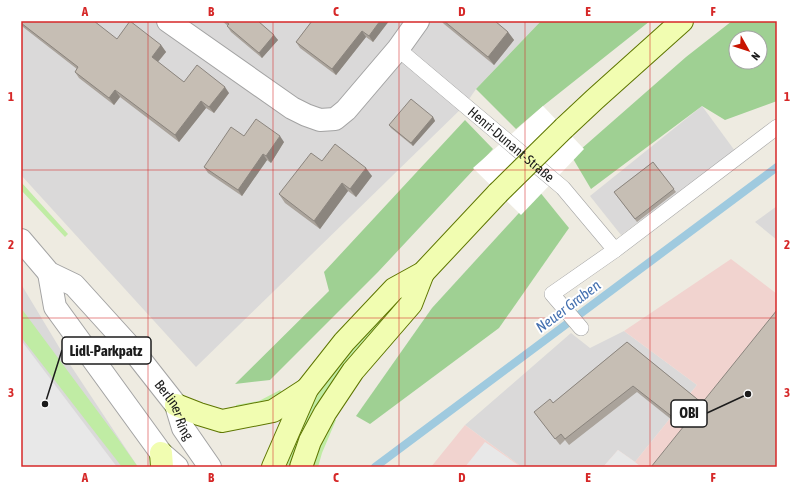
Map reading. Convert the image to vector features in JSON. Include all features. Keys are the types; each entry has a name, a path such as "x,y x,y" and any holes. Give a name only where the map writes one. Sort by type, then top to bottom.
{"main road":[{"path":"273,467 307,389 344,342 394,289 423,273 498,193 564,128 682,21"},
{"path":"301,467 310,441 325,413 353,371 411,304 423,273"},
{"path":"176,405 222,421 273,411 307,389"}],"street":[{"path":"168,21 292,108 306,116 320,120 335,118 346,110 398,48 418,21"},
{"name":"Berliner Ring","path":"21,240 49,273 74,285 132,349 176,405 183,428 210,467"},
{"path":"49,273 55,307 96,361 167,462"}],"lane":[{"name":"Henri-Dunant-Straße","path":"398,48 563,188 615,250"},
{"path":"581,328 552,294 615,250 777,127"}],"shaded area":[{"path":"21,21 541,21 476,89 465,105 196,367 21,175"},
{"path":"702,106 735,151 621,235 590,196"},
{"path":"777,206 777,240 755,222"},
{"path":"731,259 777,294 777,467 603,467 618,450 635,462 697,385 624,331"},
{"path":"21,284 65,357 138,467 21,467"},
{"path":"624,331 697,385 635,462 618,450 603,467 522,467 465,425 571,333 590,348"},
{"path":"21,340 117,467 21,467"},
{"path":"465,425 522,467 431,467"},
{"path":"485,442 521,467 465,467"},
{"path":"618,450 635,462 641,467 603,467"}],"green space":[{"path":"541,21 650,21 516,129 476,89"},
{"path":"732,21 777,21 777,101 725,120 702,106 591,189 572,157 686,57"},
{"path":"465,120 493,149 378,272 270,380 235,384 329,291 324,272"},
{"path":"21,182 68,234 65,237 21,190"},
{"path":"539,191 569,228 499,328 370,424 356,416 432,308"},
{"path":"399,300 403,304 293,467 284,467 313,401 355,346"},
{"path":"21,308 138,467 122,467 21,337"},
{"path":"280,390 283,393 270,402 236,411 236,405 259,401"},
{"path":"332,417 336,420 322,453 318,467 312,467 318,447"}],"pier":[{"path":"543,106 584,149 521,215 473,168"}],"building":[{"path":"21,21 94,21 117,39 130,21 161,45 152,57 184,82 197,65 225,87 209,107 201,101 175,135 115,90 109,98 75,72 78,67 21,23"},
{"path":"225,21 258,21 274,35 259,53 227,26 229,24"},
{"path":"312,21 380,21 369,36 362,31 332,69 296,42"},
{"path":"444,21 495,21 508,32 488,57"},
{"path":"411,99 433,117 411,143 389,125"},
{"path":"256,119 280,136 266,156 263,154 238,190 204,167 231,127 244,136"},
{"path":"335,144 366,168 350,189 342,183 314,221 279,194 311,153 322,161"},
{"path":"653,162 674,189 635,219 614,192"},
{"path":"777,310 777,467 651,467 684,426 633,386 565,439 561,434 555,439 534,412 550,399 553,403 627,342 702,403"}],"waterway":[{"name":"Neuer Graben","path":"375,467 777,167"}],"place":[{"name":"OBI","path":"748,394"},
{"name":"Lidl-Parkpatz","path":"45,404"}]}
